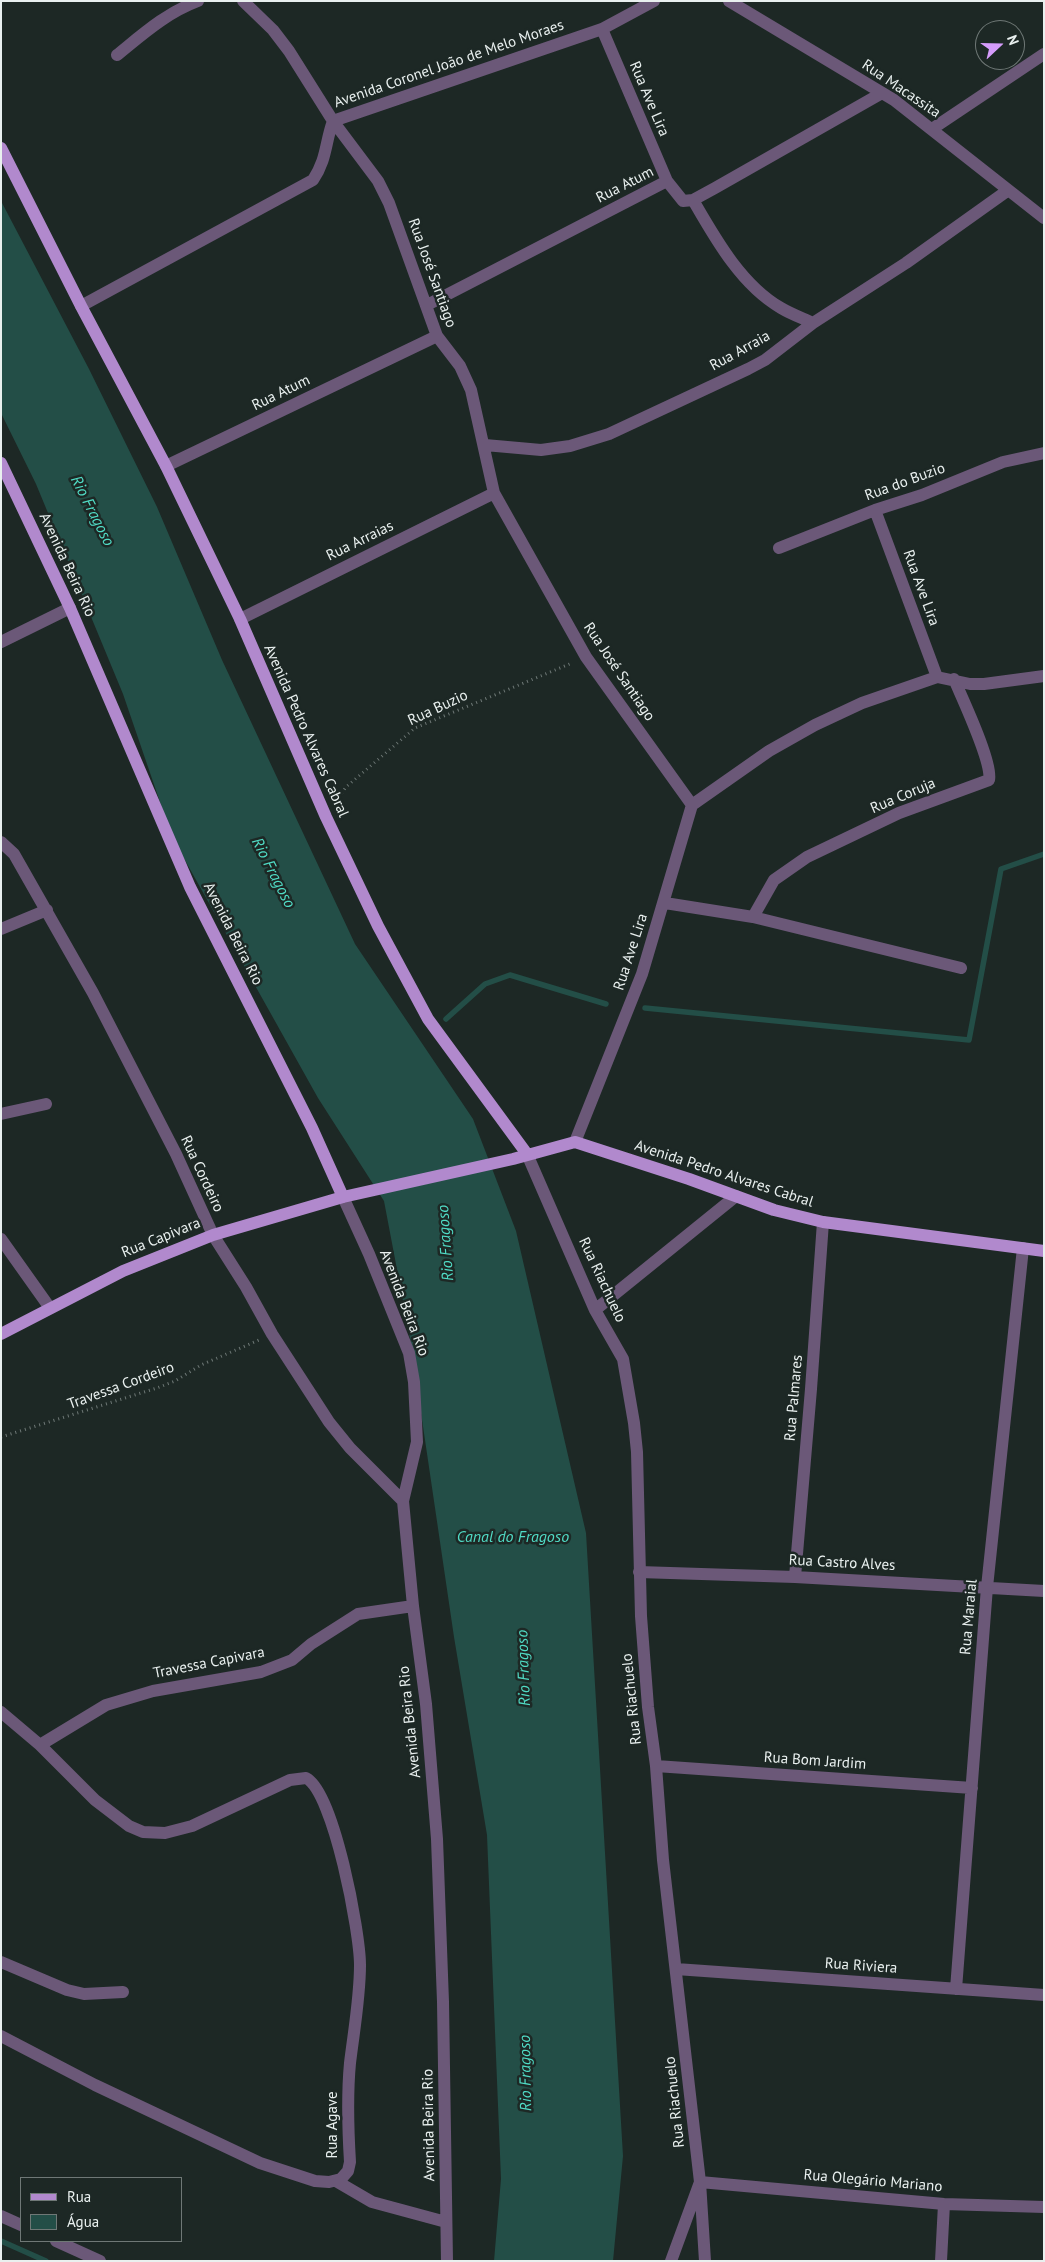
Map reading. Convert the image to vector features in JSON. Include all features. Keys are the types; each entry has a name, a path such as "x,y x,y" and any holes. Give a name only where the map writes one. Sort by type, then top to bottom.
{"main road":[{"name":"Avenida Pedro Alvares Cabral","path":"1,148 81,306 166,466 240,619 326,817 378,926 428,1019 527,1154"},
{"name":"Avenida Beira Rio","path":"1,463 70,608 190,887 312,1128 343,1197"},
{"name":"Avenida Pedro Alvares Cabral","path":"575,1142 774,1210 823,1222 1044,1251"},
{"path":"343,1197 513,1159 575,1142"},
{"name":"Rua Capivara","path":"1,1334 147,1260 213,1234 343,1197"}],"street":[{"path":"116,55 176,10 198,1"},
{"name":"Rua José Santiago","path":"243,1 273,30 311,83 333,121 383,191 427,304 437,336 465,376 475,404 494,493 586,657 692,804"},
{"name":"Avenida Coronel João de Melo Moraes","path":"81,306 313,180 326,155 333,121 602,29 654,1"},
{"name":"Rua Macassita","path":"729,1 882,93 932,129 1007,191 1044,218"},
{"name":"Rua Ave Lira","path":"602,29 667,182"},
{"path":"932,129 1044,54"},
{"path":"813,323 780,308 754,287 720,244 693,200 882,93"},
{"name":"Rua Atum","path":"427,304 667,182 680,199 683,201 693,200"},
{"name":"Rua Arraia","path":"484,445 541,450 570,446 609,434 748,369 765,360 813,323 906,263 1007,191"},
{"name":"Rua Atum","path":"166,466 437,336"},
{"name":"Rua do Buzio","path":"779,548 875,510 922,495 1003,462 1044,452"},
{"name":"Rua Arraias","path":"240,619 494,493"},
{"name":"Rua Ave Lira","path":"875,510 937,676"},
{"path":"1,642 70,608"},
{"path":"692,804 769,751 815,725 862,704 937,676 970,684 984,684 1044,676"},
{"name":"Rua Coruja","path":"754,917 774,880 807,857 899,813 989,780 990,773 980,744 954,679"},
{"name":"Rua Ave Lira","path":"575,1142 630,1007 665,903 692,804"},
{"name":"Rua Cordeiro","path":"1,842 14,854 47,910 125,1054 176,1154 213,1234 272,1334 329,1422 350,1448 403,1501"},
{"path":"665,903 754,917 961,968"},
{"path":"1,929 47,910"},
{"path":"1,1114 46,1104"},
{"name":"Rua Riachuelo","path":"527,1154 595,1310 623,1359 634,1423 637,1452 639,1572 648,1707 656,1766 663,1860 700,2182 705,2261"},
{"path":"595,1310 736,1196"},
{"name":"Avenida Beira Rio","path":"343,1197 369,1254 409,1353 414,1382 418,1442 403,1501 413,1606 426,1704 438,1848 443,2002 446,2261"},
{"name":"Rua Palmares","path":"795,1576 823,1222"},
{"path":"1,1239 50,1308"},
{"name":"Rua Maraial","path":"956,1988 987,1587 1023,1248"},
{"name":"Rua Castro Alves","path":"639,1572 795,1576 1044,1591"},
{"name":"Travessa Capivara","path":"40,1746 106,1705 153,1691 261,1672 292,1660 311,1644 358,1614 413,1606"},
{"path":"1,1712 40,1746"},
{"name":"Rua Agave","path":"1,2036 95,2085 260,2163 298,2177 321,2182 336,2181 344,2177 350,2162 350,2074 360,1982 358,1943 338,1842 319,1791 312,1781 302,1778 290,1780 192,1826 165,1833 143,1832 115,1817 40,1746"},
{"name":"Rua Bom Jardim","path":"656,1766 972,1788"},
{"path":"1,1962 67,1990 84,1994 123,1992"},
{"name":"Rua Riviera","path":"676,1969 1044,1995"},
{"path":"336,2181 372,2202 446,2222"},
{"path":"671,2261 700,2182"},
{"name":"Rua Olegário Mariano","path":"700,2182 944,2204 1044,2207"},
{"path":"941,2261 944,2204"},
{"path":"1,2216 20,2225"},
{"path":"58,2242 100,2261"}],"path":[{"name":"Rua Buzio","path":"326,817 346,787 416,728 586,657"},
{"name":"Travessa Cordeiro","path":"1,1437 157,1388 175,1381 201,1365 272,1334"}],"water":[{"name":"Canal do Fragoso","path":"1,201 89,369 157,507 222,660 355,944 473,1119 516,1231 586,1533 623,2156 613,2261 494,2261 501,2179 487,1835 454,1637 410,1338 384,1201 318,1098 172,837 123,694 36,484 1,413"}],"waterway":[{"path":"645,1008 969,1040 1001,869 1044,854"},
{"path":"446,1019 485,984 510,975 606,1004"},
{"path":"1,2241 46,2261"}],"water label":[{"name":"Rio Fragoso","path":"92,511"},
{"name":"Rio Fragoso","path":"273,873"},
{"name":"Rio Fragoso","path":"446,1243"},
{"name":"Rio Fragoso","path":"524,1668"},
{"name":"Rio Fragoso","path":"526,2073"}]}
